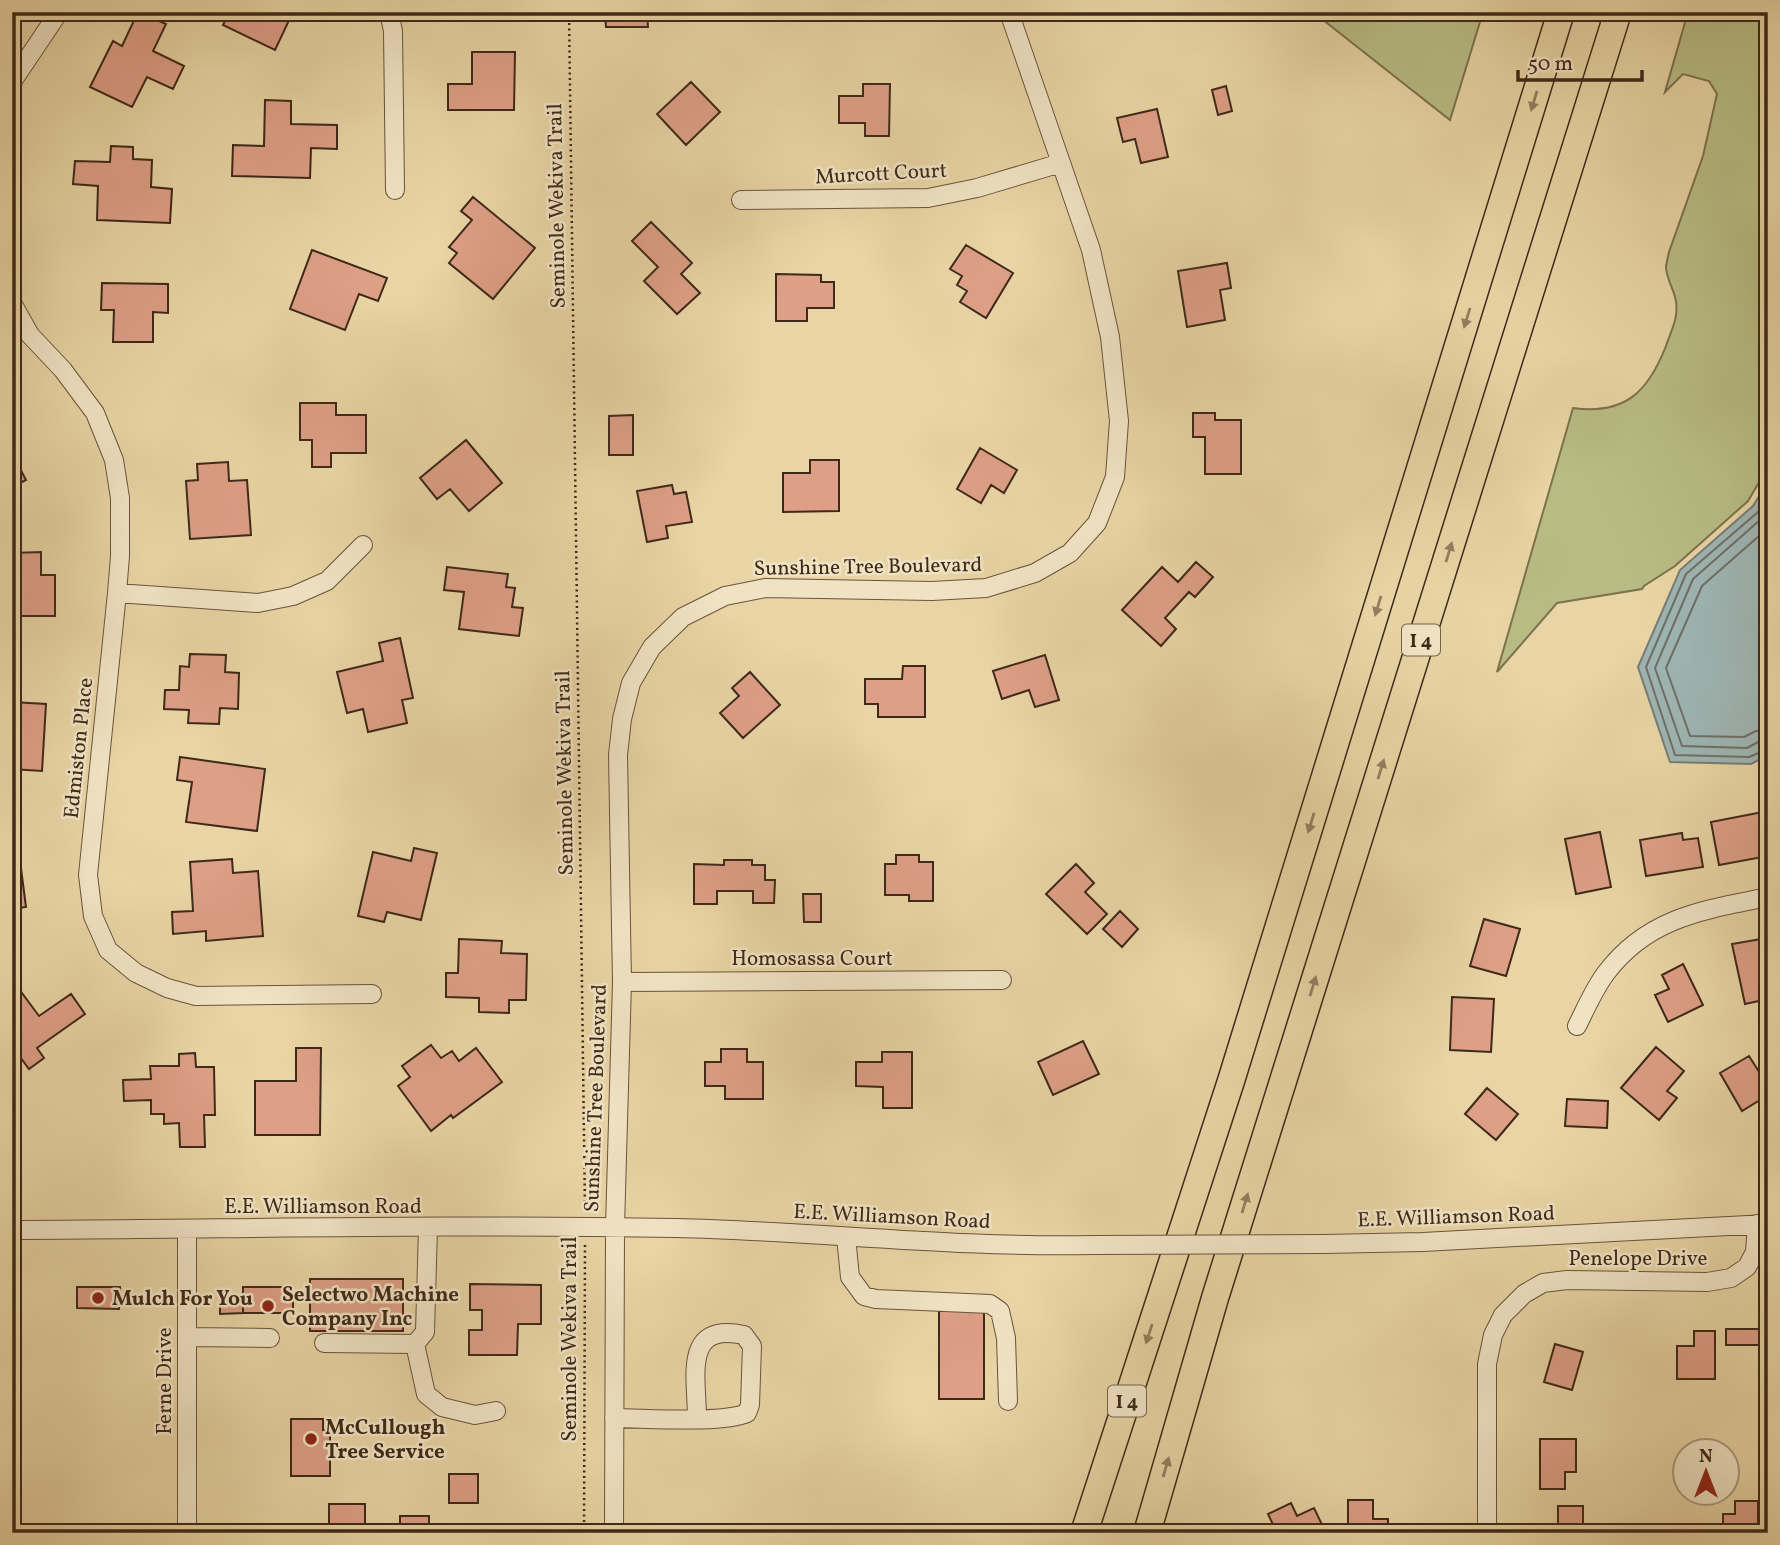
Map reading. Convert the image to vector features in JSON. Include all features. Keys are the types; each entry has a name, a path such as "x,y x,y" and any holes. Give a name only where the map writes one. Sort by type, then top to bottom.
{"highway":[{"name":"I 4","path":"1084,1533 1235,1067 1562,12"},
{"name":"I 4","path":"1147,1533 1215,1298 1618,12"}],"street":[{"path":"12,82 59,12"},
{"path":"389,12 393,31 395,190"},
{"name":"Sunshine Tree Boulevard","path":"614,1533 615,1227 622,982 618,755 622,719 631,683 652,647 683,618 725,596 765,588 932,591 986,588 1035,573 1070,553 1097,523 1115,477 1119,421 1111,337 1091,250 1009,12"},
{"name":"Murcott Court","path":"741,200 928,198 977,188 1061,163"},
{"name":"Edmiston Place","path":"12,303 30,335 63,370 95,413 114,460 120,498 117,593 88,875 93,916 108,950 142,976 167,988 196,996 372,994"},
{"path":"117,593 258,603 293,596 327,581 363,545"},
{"path":"1577,1026 1604,975 1624,952 1653,929 1690,913 1768,897"},
{"name":"Homosassa Court","path":"622,982 1002,980"},
{"name":"E.E. Williamson Road","path":"12,1230 615,1227 719,1230 979,1245 1094,1245 1423,1242 1762,1224"},
{"name":"Penelope Drive","path":"1488,1533 1487,1364 1493,1335 1503,1315 1524,1294 1543,1283 1567,1280 1707,1282 1731,1278 1747,1267 1755,1252 1762,1224"},
{"path":"415,1344 425,1332 428,1228"},
{"name":"Ferne Drive","path":"187,1229 187,1533"},
{"path":"846,1237 850,1277 864,1296 990,1304 1000,1311 1006,1338 1008,1401"},
{"path":"614,1418 697,1418 740,1416 747,1413 750,1405 752,1346 744,1335 710,1335 699,1345 697,1418"},
{"path":"187,1337 270,1338"},
{"path":"324,1343 415,1344"},
{"path":"415,1344 426,1394 442,1407 475,1415 496,1411"}],"path":[{"name":"Seminole Wekiva Trail","path":"569,12 585,1228 584,1533"}],"green space":[{"path":"1313,12 1483,12 1450,120"},
{"path":"1688,12 1768,12 1768,467 1748,501 1675,566 1642,589 1557,603 1497,672 1573,408 1607,408 1632,397 1642,388 1659,362 1674,323 1676,301 1667,274 1667,262 1703,156 1717,94 1709,81 1683,74 1665,92"}],"water":[{"path":"1768,482 1768,755 1751,764 1670,762 1638,667 1680,570 1753,506"}],"building":[{"path":"138,12 166,24 153,51 184,66 173,89 147,77 132,107 90,87 113,41 122,46"},
{"path":"229,12 293,12 275,50 223,25"},
{"path":"605,12 647,12 648,27 606,27"},
{"path":"472,52 515,52 514,110 448,110 448,84 472,84"},
{"path":"691,82 720,112 686,145 657,114"},
{"path":"863,84 890,84 889,136 865,136 865,123 839,123 839,96 863,96"},
{"path":"1226,86 1232,111 1218,115 1212,90"},
{"path":"265,100 291,101 291,124 337,125 337,149 311,148 310,178 232,176 233,145 264,146"},
{"path":"1157,109 1168,157 1141,163 1135,139 1123,142 1117,118"},
{"path":"111,146 133,147 133,159 152,160 151,187 172,189 170,223 97,220 98,186 73,184 75,161 110,162"},
{"path":"473,197 535,248 493,299 449,263 457,253 449,247 472,220 461,211"},
{"path":"651,222 692,263 681,274 700,293 677,314 644,281 658,267 632,241"},
{"path":"966,245 1013,273 986,318 960,302 967,291 957,285 962,276 950,269"},
{"path":"312,250 387,278 378,301 359,294 345,330 290,309"},
{"path":"1227,263 1231,288 1220,290 1225,320 1187,327 1178,271"},
{"path":"776,274 821,275 821,282 834,282 834,308 807,308 807,321 776,321"},
{"path":"102,283 168,284 168,313 153,312 153,342 113,342 114,310 101,310"},
{"path":"300,403 336,403 336,415 366,415 366,453 331,453 331,467 312,467 312,440 300,440"},
{"path":"1193,413 1215,413 1215,420 1241,420 1241,474 1205,474 1205,437 1193,437"},
{"path":"633,415 633,455 609,455 609,416"},
{"path":"466,440 502,483 469,511 450,489 437,499 420,478"},
{"path":"980,448 1017,470 1004,493 991,485 981,503 957,489"},
{"path":"12,453 26,480 12,487"},
{"path":"810,460 839,460 839,511 783,512 783,473 810,473"},
{"path":"228,462 229,481 247,480 251,535 190,539 186,481 198,480 197,464"},
{"path":"672,485 674,494 686,492 692,522 666,526 668,538 647,542 637,491"},
{"path":"41,552 41,575 55,575 55,616 12,616 12,553"},
{"path":"1196,562 1213,577 1195,597 1189,592 1165,618 1176,629 1161,646 1122,610 1162,567 1178,582"},
{"path":"447,567 508,574 506,587 515,588 512,607 523,608 519,636 459,629 464,592 444,590"},
{"path":"400,638 413,698 402,700 407,723 368,732 363,709 347,713 337,672 383,661 379,643"},
{"path":"190,654 226,655 225,672 239,673 238,709 220,708 219,724 188,723 189,710 164,709 165,690 179,690 180,666 189,667"},
{"path":"1045,655 1059,700 1035,707 1029,690 1002,699 993,671"},
{"path":"903,666 925,666 925,717 878,717 878,704 865,704 865,679 902,679"},
{"path":"750,672 780,705 743,738 720,713 739,696 732,688"},
{"path":"12,702 46,704 42,771 12,769"},
{"path":"180,757 265,769 257,831 186,822 192,782 177,780"},
{"path":"1768,811 1768,856 1719,865 1711,822"},
{"path":"1600,832 1611,887 1576,894 1565,839"},
{"path":"1682,833 1683,840 1698,838 1703,867 1646,876 1640,840"},
{"path":"414,848 437,853 421,920 387,912 384,922 358,916 373,852 411,861"},
{"path":"12,853 19,853 26,907 12,909"},
{"path":"896,855 919,855 919,862 933,862 933,901 909,901 909,895 885,895 885,864 896,864"},
{"path":"232,859 233,873 258,871 263,936 206,941 206,931 173,934 172,912 193,911 190,862"},
{"path":"724,860 752,860 752,865 765,865 765,880 775,880 774,903 753,903 753,891 717,891 717,904 694,904 694,864 724,865"},
{"path":"1076,864 1094,883 1085,892 1107,914 1087,934 1046,894"},
{"path":"803,894 821,894 821,922 804,922"},
{"path":"1120,911 1138,929 1122,947 1103,929"},
{"path":"1484,919 1520,929 1506,976 1470,966"},
{"path":"1767,938 1768,999 1745,1004 1732,944"},
{"path":"459,939 502,941 501,953 527,954 526,1000 509,1000 509,1013 479,1012 479,998 446,997 446,973 458,973"},
{"path":"1683,964 1703,1005 1668,1022 1655,995 1669,989 1662,975"},
{"path":"22,993 39,1016 71,994 85,1014 37,1048 44,1058 29,1069 12,1046 12,1000"},
{"path":"1452,997 1494,999 1491,1052 1450,1050"},
{"path":"1083,1041 1099,1074 1053,1095 1038,1062"},
{"path":"431,1045 441,1058 452,1051 459,1061 476,1048 502,1082 431,1131 398,1086 410,1077 402,1066"},
{"path":"1656,1047 1684,1071 1667,1091 1677,1098 1659,1120 1621,1088"},
{"path":"296,1048 321,1048 320,1135 255,1135 255,1081 296,1081"},
{"path":"721,1049 747,1049 747,1062 763,1062 763,1099 725,1099 725,1086 705,1086 705,1062 721,1062"},
{"path":"882,1052 912,1052 912,1108 883,1108 883,1087 856,1086 856,1062 882,1062"},
{"path":"195,1053 196,1067 214,1067 215,1115 204,1115 205,1147 180,1147 179,1123 164,1124 164,1114 151,1114 151,1100 124,1101 123,1080 151,1079 150,1066 179,1066 179,1054"},
{"path":"1749,1056 1768,1086 1768,1095 1742,1111 1720,1073"},
{"path":"1487,1088 1518,1114 1496,1140 1465,1114"},
{"path":"1567,1099 1608,1101 1607,1128 1565,1126"},
{"path":"310,1279 403,1279 403,1331 310,1331"},
{"path":"470,1284 541,1285 541,1324 518,1324 517,1355 469,1355 469,1330 482,1330 482,1310 470,1310"},
{"name":"Mulch For You","path":"77,1287 120,1287 119,1309 77,1308"},
{"name":"Selectwo Machine Company Inc","path":"243,1287 293,1287 293,1313 243,1313"},
{"path":"243,1299 243,1313 220,1314 220,1300"},
{"path":"939,1311 984,1311 984,1399 939,1399"},
{"path":"1726,1329 1768,1329 1768,1345 1726,1345"},
{"path":"1694,1331 1715,1331 1715,1379 1677,1379 1677,1346 1694,1346"},
{"path":"1555,1344 1583,1352 1572,1390 1544,1382"},
{"path":"291,1419 323,1419 323,1430 330,1430 330,1476 291,1476"},
{"path":"1540,1439 1576,1439 1576,1472 1565,1472 1565,1489 1540,1489"},
{"path":"449,1474 478,1474 478,1503 449,1503"},
{"path":"1348,1500 1373,1500 1373,1519 1388,1519 1388,1533 1348,1533"},
{"path":"1742,1501 1758,1501 1758,1533 1723,1533 1723,1514 1735,1514 1735,1506 1742,1506"},
{"path":"1291,1503 1297,1516 1314,1508 1326,1533 1277,1533 1268,1514"},
{"path":"329,1504 365,1504 365,1525 329,1525"},
{"path":"1558,1506 1583,1506 1583,1533 1558,1533"},
{"path":"400,1516 429,1516 429,1533 400,1533"},
{"path":"1709,1532 1709,1533 1655,1533"}],"place":[{"name":"Mulch For You","path":"98,1298"},
{"name":"Selectwo Machine Company Inc","path":"268,1306"},
{"name":"McCullough Tree Service","path":"311,1439"}]}
